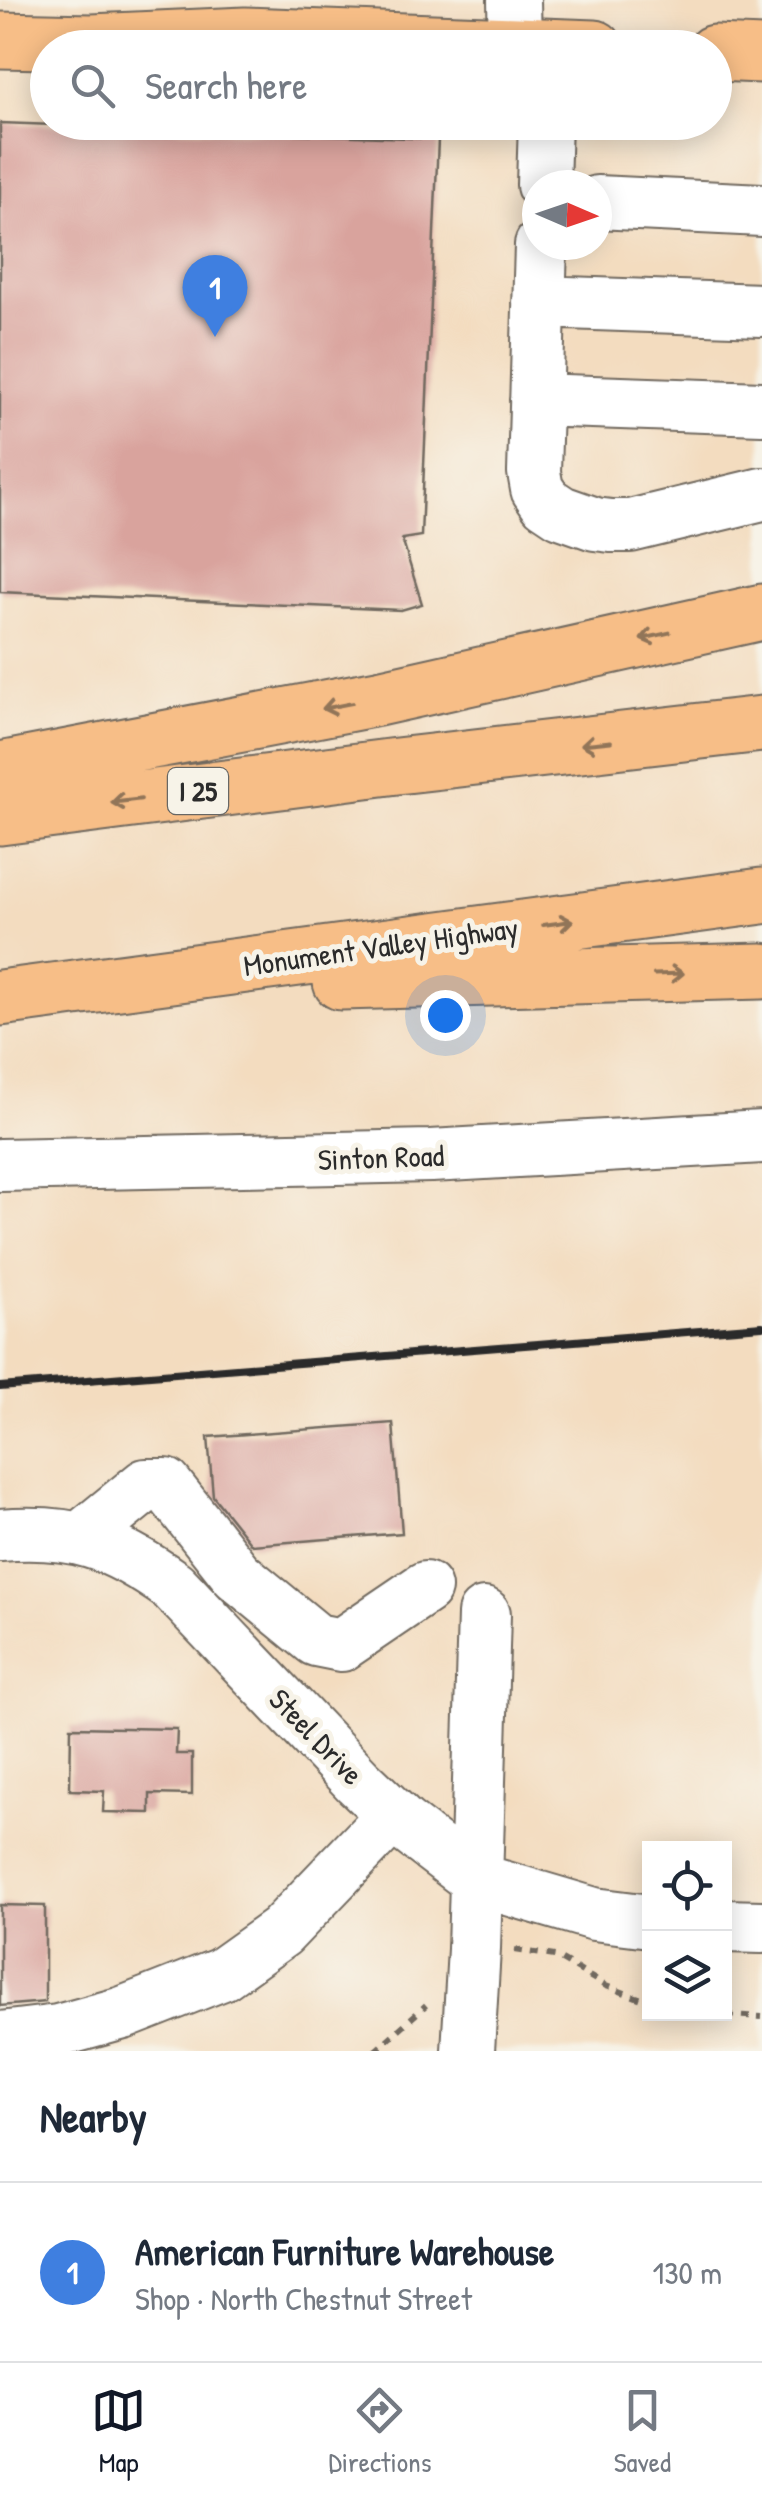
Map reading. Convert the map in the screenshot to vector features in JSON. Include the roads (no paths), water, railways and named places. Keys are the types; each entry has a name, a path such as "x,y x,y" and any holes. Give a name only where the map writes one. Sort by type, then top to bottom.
{"main road":[{"path":"0,40 30,41"},
{"path":"732,54 762,55"},
{"path":"0,770 378,698 762,612"},
{"name":"I 25","path":"0,817 762,724"},
{"name":"Monument Valley Highway","path":"0,998 762,896"},
{"path":"88,986 762,971"}],"street":[{"path":"543,170 544,140"},
{"path":"612,203 762,210"},
{"path":"540,260 534,472 546,502 560,512 595,524 630,526 762,494"},
{"path":"539,302 762,310"},
{"path":"536,400 762,408"},
{"name":"Sinton Road","path":"0,1165 431,1156 762,1137"},
{"path":"81,1538 146,1485 166,1486 237,1574 316,1640 341,1645 424,1588"},
{"name":"Steel Drive","path":"0,1534 38,1532 81,1538 142,1564 172,1586 393,1815 475,1879 594,1914 642,1920"},
{"path":"456,2019 474,1950 484,1614"},
{"path":"0,2038 58,2031 122,2013 222,1974 282,1932 393,1815"},
{"path":"732,1926 762,1927"}],"railway":[{"path":"0,1387 762,1326"}],"place":[{"name":"American Furniture Warehouse","path":"215,337"}]}
